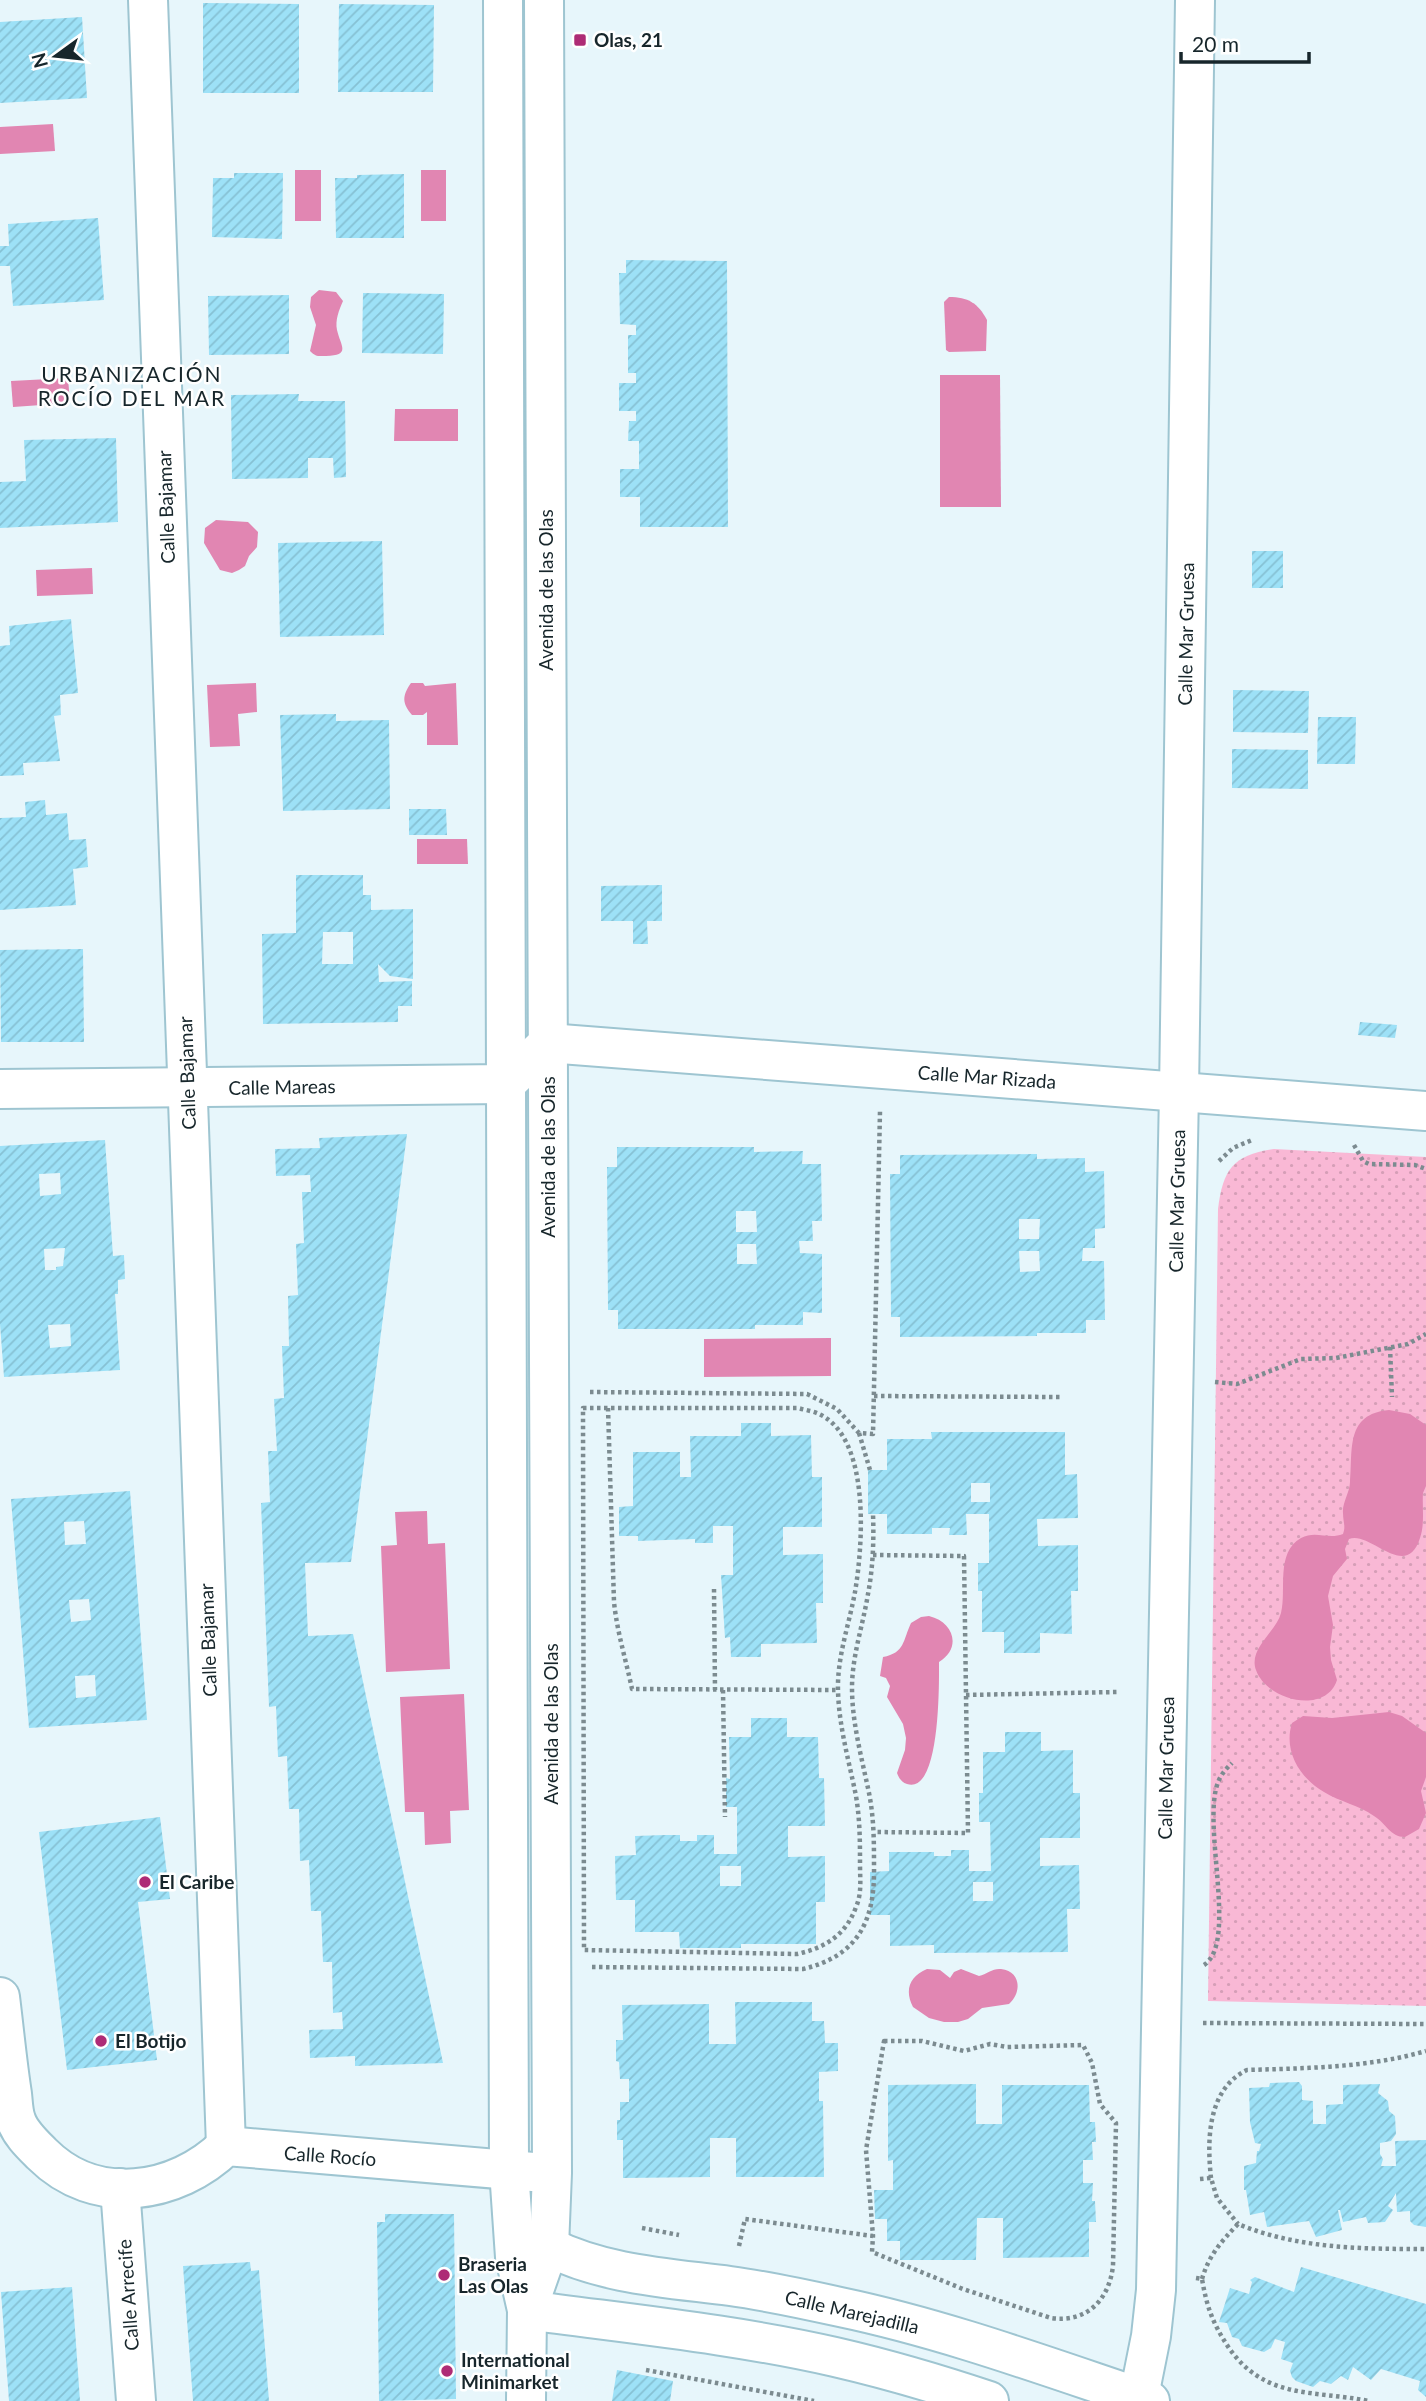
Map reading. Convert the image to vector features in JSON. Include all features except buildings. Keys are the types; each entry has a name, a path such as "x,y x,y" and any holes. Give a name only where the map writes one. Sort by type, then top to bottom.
{"street":[{"name":"Calle Bajamar","path":"148,0 226,2147"},
{"name":"Avenida de las Olas","path":"503,0 509,2170 515,2257 527,2310 526,2401"},
{"name":"Avenida de las Olas","path":"527,2310 549,2247 552,2173 544,0"},
{"name":"Calle Mar Gruesa","path":"1142,2400 1156,2290 1179,1092 1195,0"},
{"path":"506,1084 548,1043"},
{"name":"Calle Mar Rizada","path":"548,1043 1426,1111"},
{"name":"Calle Mareas","path":"0,1089 506,1084"},
{"path":"0,1997 16,2121 30,2142 48,2161 83,2179 120,2188 144,2188 169,2183 201,2168 226,2147"},
{"name":"Calle Rocío","path":"226,2147 552,2173"},
{"name":"Calle Arrecife","path":"120,2188 136,2401"},
{"name":"Calle Marejadilla","path":"549,2247 592,2264 625,2272 790,2297 927,2328 1142,2400"},
{"path":"527,2310 730,2337 807,2351 913,2376 989,2401"}],"path":[{"path":"859,1433 873,1434 880,1111"},
{"path":"1216,1167 1233,1148 1259,1138"},
{"path":"1365,1142 1353,1141 1358,1154 1369,1164 1415,1165 1426,1169"},
{"path":"1204,1378 1226,1385 1237,1384 1301,1359 1336,1358 1408,1344 1426,1334"},
{"path":"1390,1347 1392,1396"},
{"path":"582,1392 807,1394 837,1409 859,1433 870,1471"},
{"path":"874,1396 1060,1397"},
{"path":"583,1408 798,1408 820,1414 834,1426 846,1443 855,1468 860,1523 855,1591 840,1657 838,1690 841,1726 861,1832 861,1888 857,1906 840,1934 829,1944 797,1954 584,1950"},
{"path":"608,1408 614,1602 617,1628 632,1689 838,1690"},
{"path":"584,1967 803,1969 821,1965 836,1957 851,1945 863,1929 871,1910 874,1889 875,1832 855,1724 852,1690 854,1659 873,1555 873,1514"},
{"path":"873,1555 964,1556 968,1833 875,1832"},
{"path":"714,1589 715,1690"},
{"path":"723,1690 724,1817"},
{"path":"966,1695 1117,1692"},
{"path":"1195,1967 1206,1964 1213,1957 1218,1935 1215,1793 1218,1781 1232,1763"},
{"path":"1195,2024 1426,2024"},
{"path":"884,2041 922,2041 964,2051 996,2044 1007,2047 1083,2045 1092,2063 1100,2104 1115,2123 1114,2266 1111,2282 1099,2304 1075,2317 1051,2318 963,2289 872,2252 873,2236 866,2150 884,2041"},
{"path":"1426,2051 1343,2067 1247,2070 1235,2076 1224,2091 1210,2125 1208,2146 1211,2178 1217,2198 1238,2224 1276,2238 1344,2248 1426,2249"},
{"path":"1191,2180 1211,2178"},
{"path":"727,2244 739,2247 745,2219 873,2236"},
{"path":"1238,2224 1217,2245 1202,2279 1206,2304 1213,2322 1247,2371 1261,2381 1280,2388 1369,2401"},
{"path":"642,2228 690,2237"},
{"path":"1189,2276 1202,2279"},
{"path":"637,2368 814,2401"}],"shaded area":[{"path":"53,124 55,151 0,154 0,127"},
{"path":"295,170 321,170 321,221 295,221"},
{"path":"421,170 446,170 446,221 421,221"},
{"path":"319,290 336,292 343,301 337,323 342,349 339,354 317,356 310,351 316,325 310,307 311,297"},
{"path":"949,297 972,302 984,314 987,320 986,351 946,350 944,302"},
{"path":"940,375 1000,375 1001,507 940,507"},
{"path":"68,378 70,403 13,407 11,381"},
{"path":"395,409 458,409 458,441 394,441"},
{"path":"216,520 248,522 258,532 257,547 245,566 232,573 220,570 204,543 205,528"},
{"path":"92,568 93,594 37,596 36,570"},
{"path":"256,683 257,712 238,714 240,746 210,747 207,685"},
{"path":"411,683 423,683 425,686 456,683 458,745 427,745 427,712 423,715 412,715 406,707 405,696"},
{"path":"417,839 467,839 468,864 417,864"},
{"path":"1274,1149 1426,1157 1426,2006 1208,2001 1218,1209 1223,1184 1232,1166 1249,1155"},
{"path":"831,1338 831,1376 704,1377 704,1339"},
{"path":"1389,1410 1410,1414 1426,1425 1426,1486 1423,1493 1422,1533 1414,1550 1406,1555 1387,1552 1358,1538 1349,1539 1345,1549 1347,1559 1333,1576 1328,1596 1333,1625 1331,1660 1337,1680 1331,1691 1321,1698 1296,1700 1284,1696 1262,1681 1255,1662 1259,1648 1281,1613 1288,1553 1293,1545 1306,1536 1343,1534 1343,1509 1350,1486 1354,1436 1365,1418"},
{"path":"427,1511 428,1544 445,1543 450,1669 386,1672 381,1546 397,1545 395,1512"},
{"path":"929,1616 944,1624 953,1643 951,1650 939,1662 938,1711 932,1755 926,1772 918,1783 907,1784 900,1780 897,1773 905,1750 903,1724 887,1697 890,1686 886,1678 880,1676 883,1657 899,1649 911,1623"},
{"path":"464,1694 469,1810 450,1811 451,1843 425,1845 424,1812 405,1812 400,1697"},
{"path":"1389,1712 1402,1716 1426,1733 1426,1777 1421,1791 1426,1813 1419,1829 1405,1837 1392,1832 1368,1812 1315,1786 1296,1763 1290,1744 1292,1723 1303,1716 1332,1718"},
{"path":"927,1969 940,1970 950,1978 954,1972 961,1969 979,1976 1001,1969 1016,1978 1016,1994 1009,2004 982,2008 968,2019 958,2022 929,2018 913,2007 909,1995 910,1984"}],"place":[{"name":"Olas, 21","path":"580,40"},
{"name":"El Caribe","path":"145,1882"},
{"name":"El Botijo","path":"101,2041"},
{"name":"Braseria Las Olas","path":"444,2275"},
{"name":"International Minimarket","path":"447,2371"}],"district":[{"name":"URBANIZACIÓN ROCÍO DEL MAR","path":"132,387"}]}
